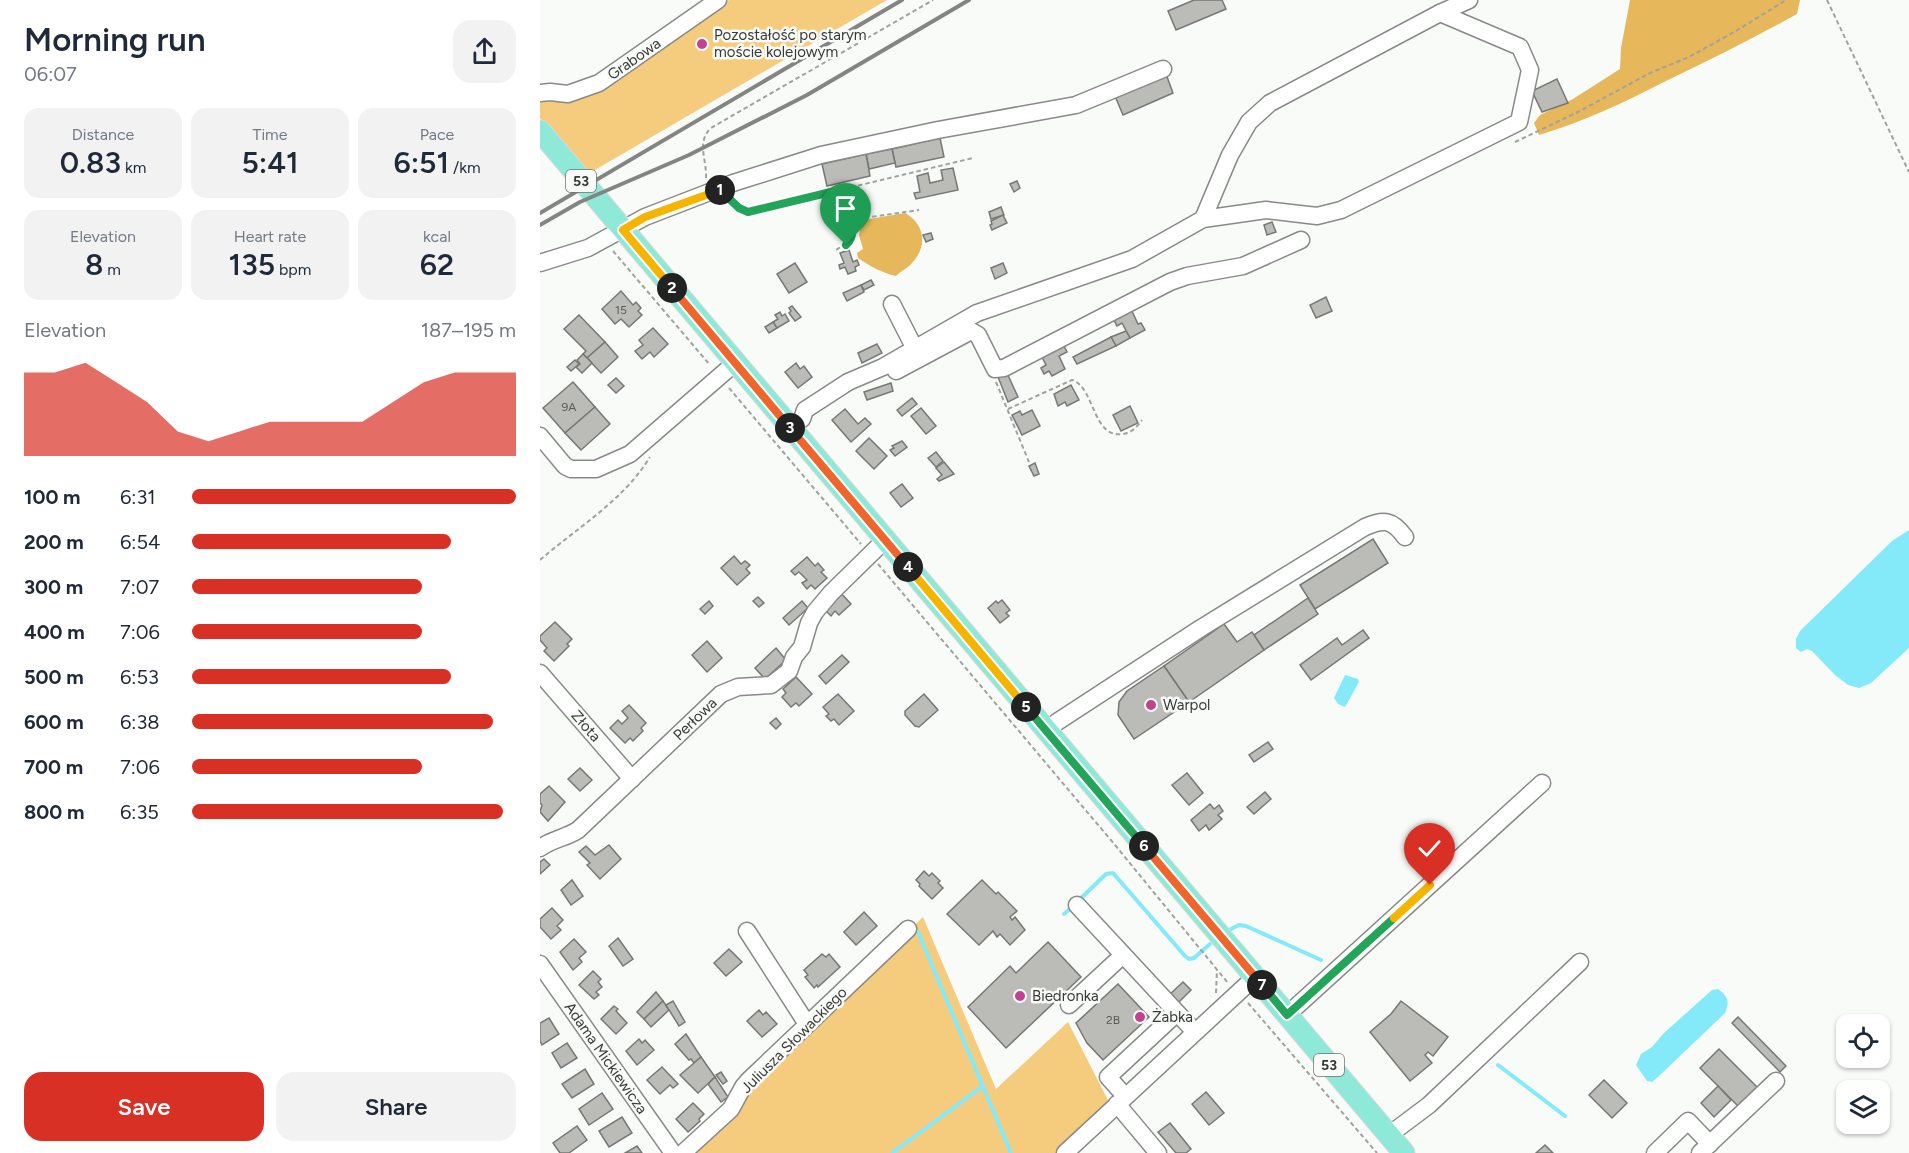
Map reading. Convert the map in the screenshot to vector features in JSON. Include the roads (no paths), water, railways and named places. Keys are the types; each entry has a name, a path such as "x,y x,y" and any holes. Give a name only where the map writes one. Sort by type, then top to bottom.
{"main road":[{"name":"53","path":"540,131 616,237 735,363 797,424 885,540 1404,1153"}],"street":[{"name":"Grabowa","path":"540,93 568,94 599,83 718,0"},
{"path":"1203,219 1230,155 1249,122 1270,103 1469,0"},
{"path":"797,424 805,410 848,381 884,367 977,313 1132,258 1203,219 1266,210 1317,216 1341,210 1519,122 1530,70 1520,47 1440,13"},
{"path":"540,263 616,237 645,217 699,196 821,155 938,130 1076,105 1163,69"},
{"path":"797,424 812,418 858,389 970,332 978,334 995,369 1013,364 1177,279 1243,266 1301,240"},
{"path":"892,304 915,349"},
{"path":"540,436 565,466 571,469 596,469 630,454 735,363"},
{"path":"1047,731 1057,722 1201,628 1365,527 1380,520 1392,524 1405,537"},
{"name":"Perłowa","path":"540,848 553,840 570,836 578,830 721,694 738,687 771,686 789,671 794,657 802,647 815,612 831,592 885,540"},
{"name":"Złota","path":"540,673 634,777"},
{"path":"1287,1015 1542,783"},
{"path":"1077,905 1195,1032"},
{"name":"Juliusza Słowackiego","path":"683,1153 723,1118 731,1109 743,1087 908,929"},
{"path":"747,931 807,1024"},
{"path":"1069,1005 1123,955"},
{"path":"1389,1135 1429,1105 1580,962"},
{"name":"Adama Mickiewicza","path":"540,964 673,1153"},
{"path":"1065,1153 1255,977"},
{"path":"1158,1153 1108,1077 1177,1013"},
{"path":"1655,1153 1688,1121 1705,1148 1776,1082"}],"water":[{"path":"1909,530 1909,648 1871,683 1859,688 1848,685 1812,651 1807,649 1801,652 1796,648 1796,639 1800,631 1892,541"},
{"path":"1345,675 1358,679 1359,682 1345,707 1338,704 1334,698"},
{"path":"1718,989 1727,1000 1725,1013 1658,1077 1652,1082 1647,1081 1636,1065 1641,1054 1652,1047 1664,1033 1712,990"}],"waterway":[{"path":"1077,902 1106,874 1113,873 1189,959 1194,958 1210,944"},
{"path":"1064,914 1072,907"},
{"path":"1231,929 1239,925 1246,926 1321,960"},
{"path":"918,932 1011,1153"},
{"path":"1498,1065 1565,1116"},
{"path":"892,1153 983,1086"}],"railway":[{"path":"540,213 902,0"},
{"path":"540,225 580,202 689,155 807,95 969,0"}],"place":[{"name":"Pozostałość po starym moście kolejowym","path":"702,44"},
{"name":"Warpol","path":"1151,705"},
{"name":"Biedronka","path":"1020,996"},
{"name":"Żabka","path":"1140,1017"}]}
